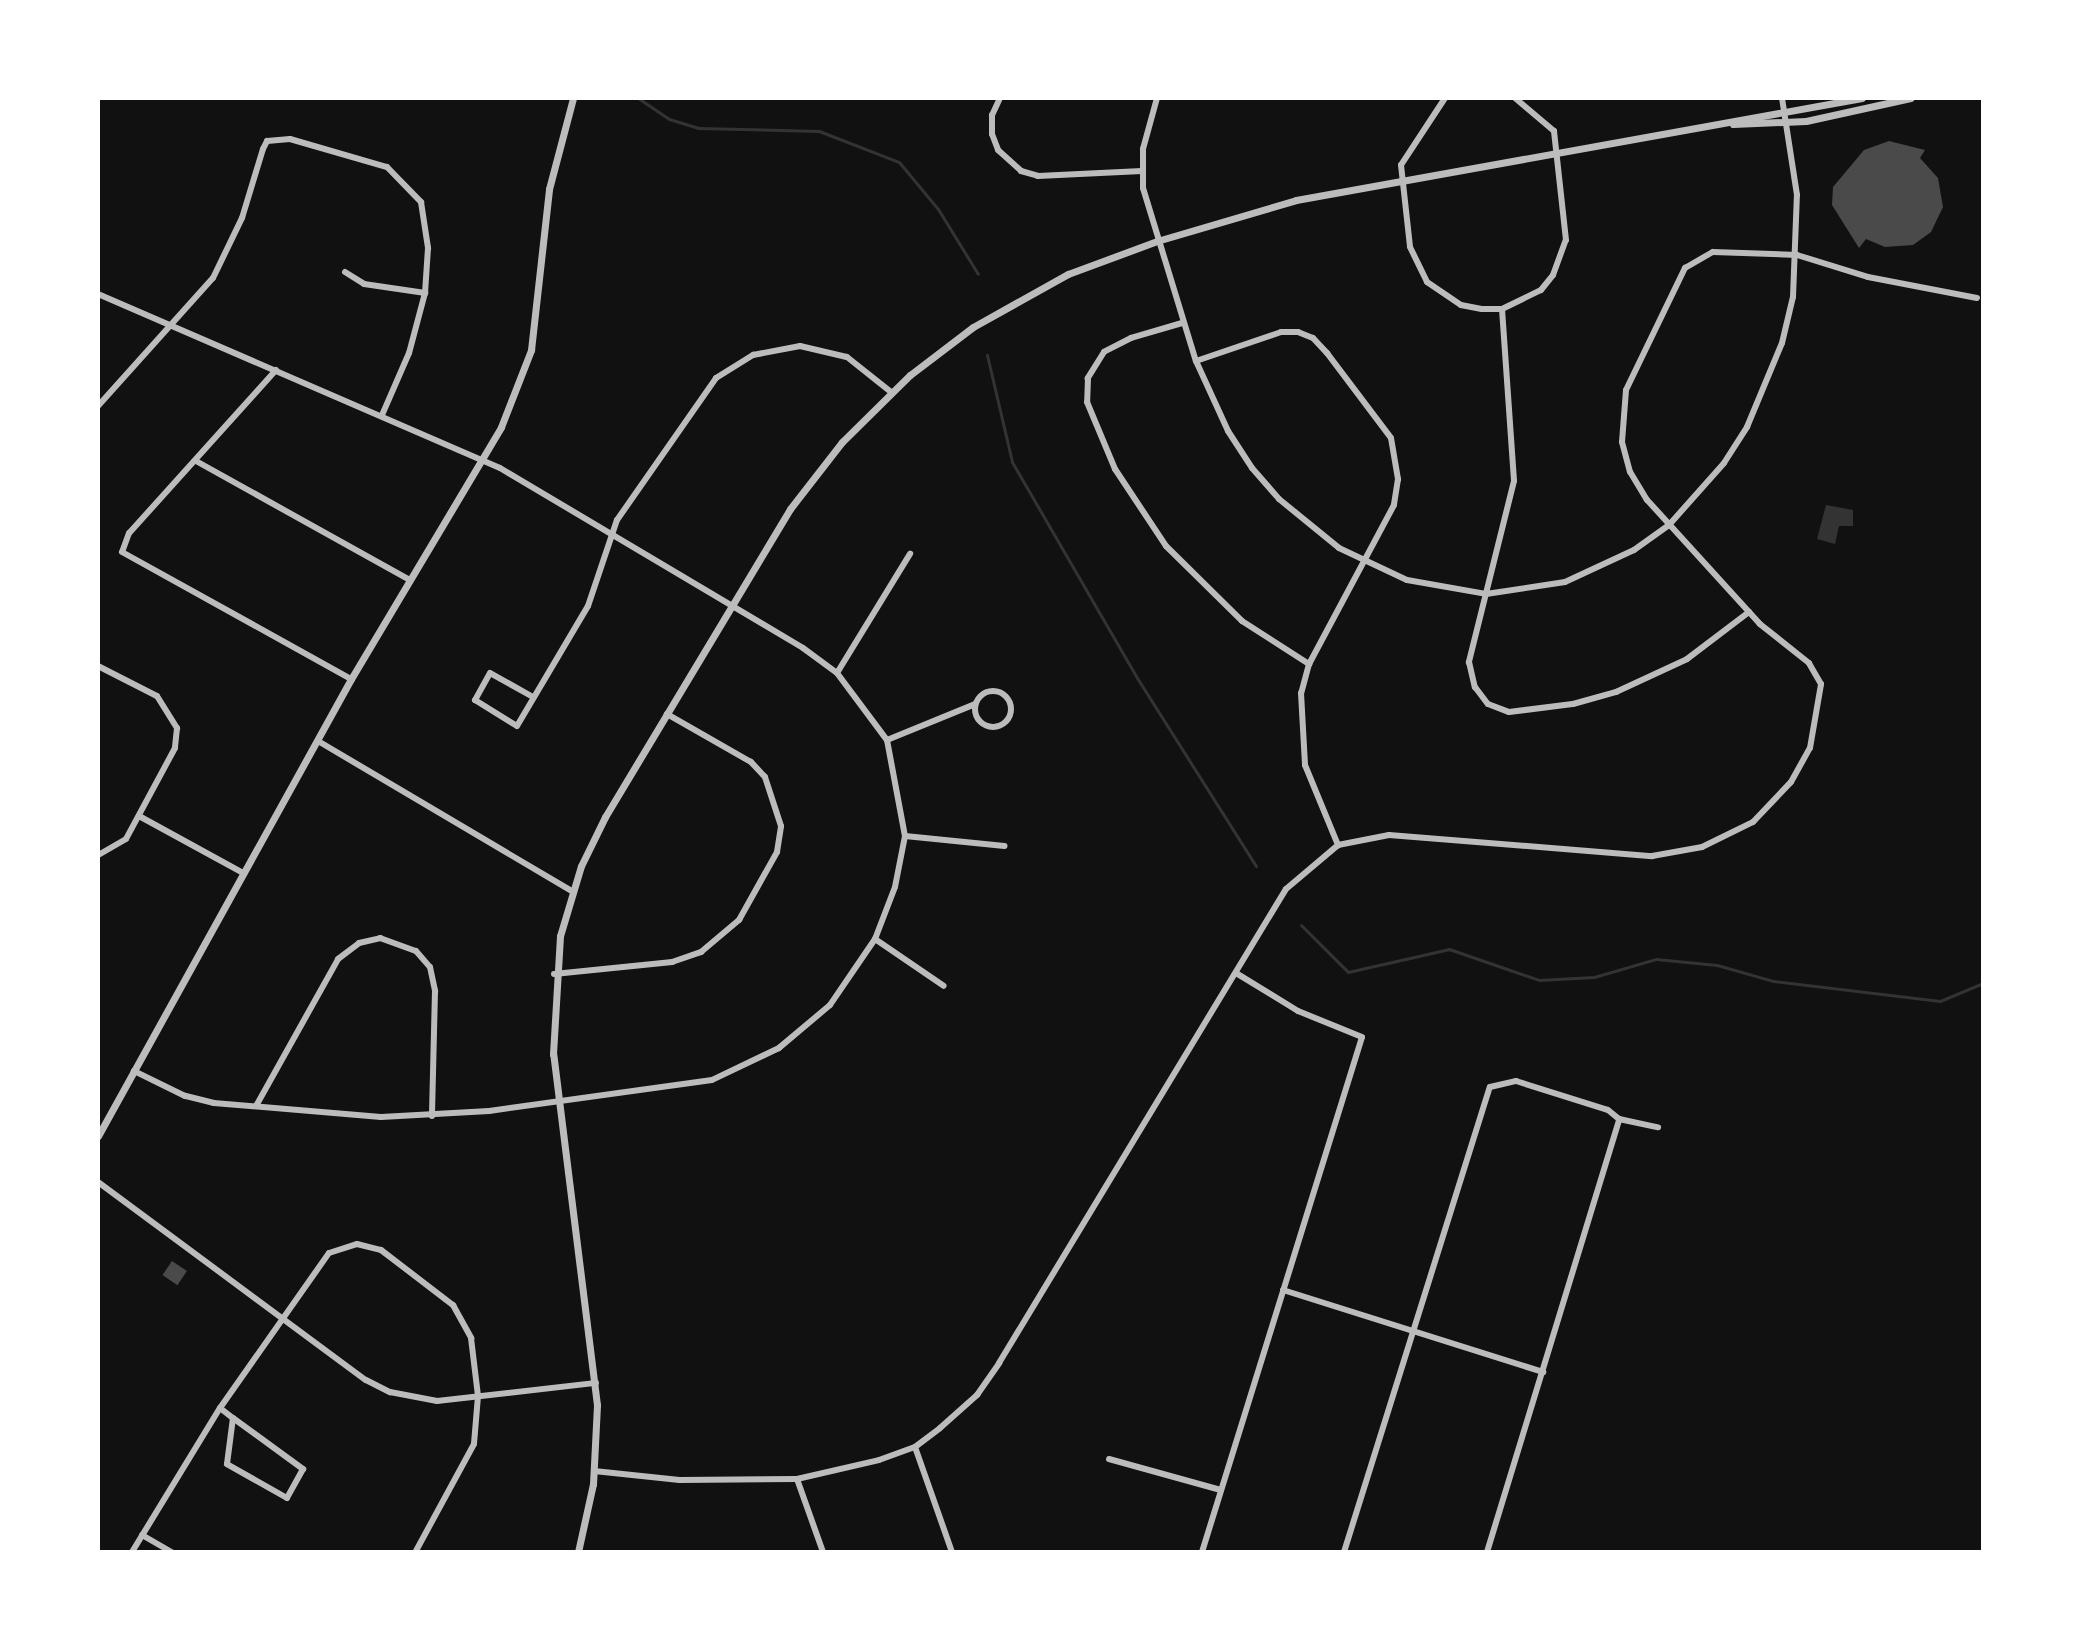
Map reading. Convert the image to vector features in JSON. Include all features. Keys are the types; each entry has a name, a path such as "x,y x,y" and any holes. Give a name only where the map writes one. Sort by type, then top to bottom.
{"street":[{"path":"98,1136 351,679 501,427 531,350 549,189 573,98"},
{"path":"1000,98 992,115 992,134 998,150 1021,171 1038,176 1142,171"},
{"path":"1157,98 1146,129 1142,171 1157,241 1196,361 1228,431 1252,468 1312,529 1365,562 1436,589 1486,594 1533,591 1598,571 1669,525 1724,463 1747,427 1782,343 1797,255 1797,195 1782,98"},
{"path":"1445,98 1408,152 1399,180 1410,247 1427,282 1461,305 1502,309 1541,290 1562,256 1566,222 1554,131 1515,98"},
{"path":"578,1552 594,1471 596,1383 558,1101 554,974 572,891 605,817 804,489 891,392 956,339 1021,297 1157,241 1296,200 1862,98"},
{"path":"1731,124 1786,123 1911,98"},
{"path":"98,406 173,326 230,251 263,149 270,141 290,139 376,161 396,173 421,202 427,225 425,293 409,353 382,415"},
{"path":"594,1471 680,1480 797,1479 847,1470 915,1447 977,1395 1286,889 1338,845 1389,835 1633,855 1702,847 1753,822 1791,782 1810,748 1821,684 1809,663 1749,612 1669,525 1630,472 1622,442 1626,390 1685,268 1697,257 1726,250 1797,255 1868,277 1977,298"},
{"path":"345,272 364,284 425,293"},
{"path":"98,294 482,459 733,606 837,673 887,740 905,836 895,887 875,939 830,1005 779,1048 712,1080 432,1116 338,1115 185,1096 134,1071"},
{"path":"1502,309 1515,464 1469,662 1475,687 1488,704 1509,712 1573,704 1630,686 1687,659 1749,612"},
{"path":"1182,323 1131,338 1104,352 1088,378 1087,402 1115,469 1166,546 1242,621 1309,664"},
{"path":"1196,361 1281,332 1313,338 1383,422 1396,456 1394,505 1309,664 1300,742 1311,783 1338,845"},
{"path":"533,697 490,673 475,700 517,726 588,606 612,535 707,387 740,361 781,347 819,348 867,368 891,392"},
{"path":"276,370 129,533 122,552 351,679"},
{"path":"196,461 410,580"},
{"path":"837,673 910,554"},
{"path":"98,666 157,696 177,728 175,748 126,839 98,855"},
{"path":"887,740 975,704 985,692 1000,692 1008,699 1010,714 1000,726 985,725 977,719 975,704"},
{"path":"554,974 672,962 701,952 739,920 777,852 781,826 765,777 751,762 667,714"},
{"path":"318,741 572,891"},
{"path":"139,816 243,873"},
{"path":"905,836 987,840 1005,846"},
{"path":"256,1106 338,959 359,943 380,938 416,951 430,967 435,991 432,1116"},
{"path":"875,939 944,986"},
{"path":"1205,1551 1221,1490 1362,1037 1298,1011 1236,973"},
{"path":"1344,1552 1490,1087 1516,1081 1608,1110 1619,1119 1658,1127"},
{"path":"1487,1552 1619,1119"},
{"path":"98,1182 282,1319 390,1392 437,1401 596,1383"},
{"path":"132,1552 220,1408 282,1319 329,1253 348,1244 363,1244 381,1250 460,1312 471,1338 478,1396 474,1444 416,1551"},
{"path":"1283,1290 1543,1372"},
{"path":"220,1408 303,1469 287,1498 227,1464 233,1418"},
{"path":"915,1447 952,1552"},
{"path":"1109,1459 1221,1490"},
{"path":"797,1479 823,1552"},
{"path":"142,1535 171,1552"}],"shaded area":[{"path":"1826,505 1853,510 1853,526 1839,526 1835,544 1817,539"}],"building":[{"path":"1889,141 1925,150 1920,158 1938,178 1943,207 1931,232 1913,245 1885,247 1866,239 1859,248 1832,205 1833,187 1864,150"},
{"path":"172,1261 187,1271 177,1285 162,1275"}],"waterway":[{"path":"638,98 669,119 698,128 819,131 899,162 938,209 978,274"},
{"path":"987,355 1012,462 1139,681 1256,866"},
{"path":"1301,925 1348,972 1449,949 1539,980 1594,977 1656,959 1717,965 1773,981 1940,1001 1983,983"}]}
